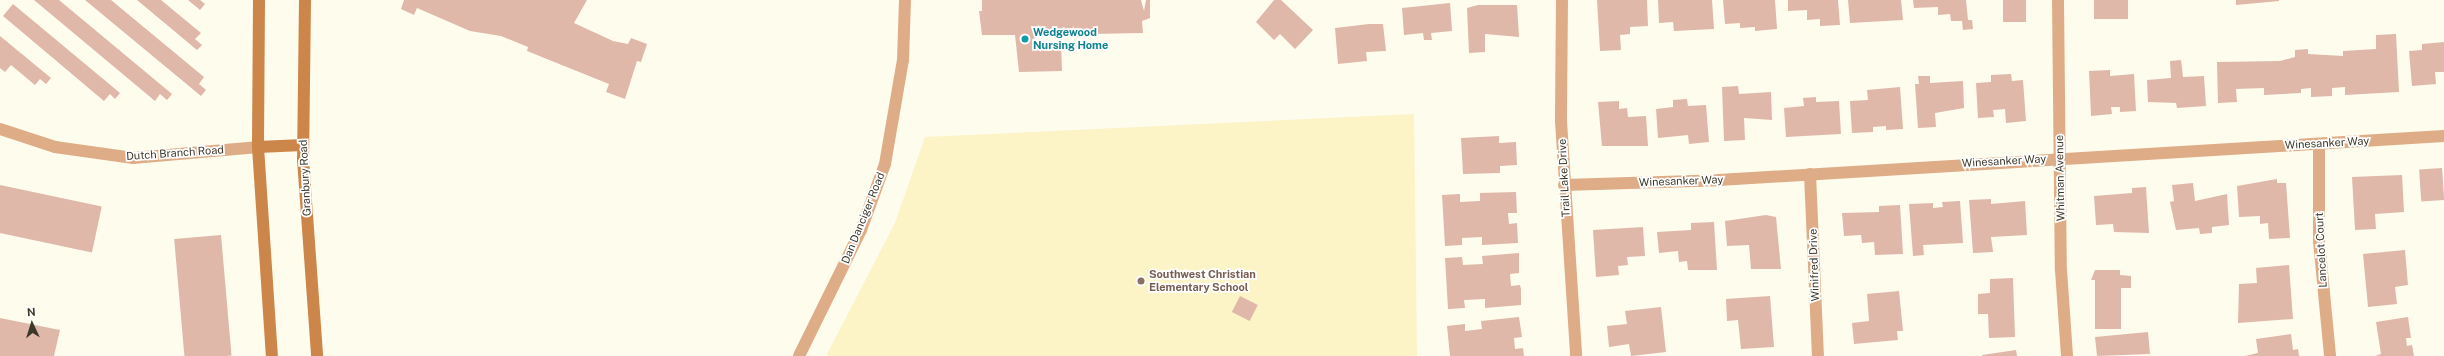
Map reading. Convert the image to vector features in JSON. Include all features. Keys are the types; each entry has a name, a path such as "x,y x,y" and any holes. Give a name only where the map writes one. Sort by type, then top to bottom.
{"main road":[{"path":"259,0 258,147 272,356"},
{"name":"Granbury Road","path":"305,0 303,145 317,356"},
{"path":"258,147 303,145"}],"street":[{"name":"Dan Danciger Road","path":"799,356 861,230 885,164 903,60 905,0"},
{"name":"Trail Lake Drive","path":"1562,0 1564,185 1576,356"},
{"name":"Whitman Avenue","path":"2058,0 2061,270 2067,356"},
{"name":"Dutch Branch Road","path":"0,129 55,147 133,158 258,147"},
{"name":"Winesanker Way","path":"1564,185 1810,174 2444,136"},
{"name":"Lancelot Court","path":"2319,144 2319,241 2330,356"},
{"name":"Winifred Drive","path":"1810,174 1818,356"}],"shaded area":[{"name":"Southwest Christian Elementary School","path":"1414,114 1417,356 826,356 895,223 925,137"}],"building":[{"path":"34,0 59,0 172,94 167,100 160,94 155,101"},
{"path":"85,0 111,0 204,77 199,84 206,90 201,96"},
{"path":"137,0 161,0 201,33 195,39 202,45 197,50"},
{"path":"188,0 200,0 205,4 200,10"},
{"path":"404,0 587,0 574,23 613,41 628,44 631,38 647,44 641,62 637,61 625,99 606,92 609,84 527,51 528,47 501,36 470,31 417,8 414,15 401,9"},
{"name":"Wedgewood Nursing Home","path":"982,0 1141,0 1144,11 1146,0 1150,0 1150,18 1142,21 1143,33 1035,35 1035,43 1061,43 1062,71 1019,72 1015,35 982,35 979,11 982,11"},
{"path":"1274,0 1281,0 1313,30 1295,49 1280,34 1274,40 1256,22"},
{"path":"1597,0 1647,0 1648,26 1630,27 1630,34 1620,35 1621,50 1600,51"},
{"path":"1658,0 1712,0 1714,29 1674,31 1673,22 1659,23"},
{"path":"1723,0 1775,0 1777,29 1755,31 1755,27 1740,28 1740,23 1725,24"},
{"path":"1788,0 1838,0 1840,25 1820,26 1820,19 1807,20 1807,10 1788,11"},
{"path":"1848,0 1901,0 1903,20 1850,23"},
{"path":"1913,0 1966,0 1968,20 1972,20 1973,29 1963,30 1962,21 1951,21 1950,14 1938,15 1938,7 1914,8"},
{"path":"2003,0 2026,0 2026,22 2003,22"},
{"path":"2094,0 2128,0 2128,19 2094,19"},
{"path":"2236,0 2279,0 2279,1 2236,5"},
{"path":"1450,3 1452,31 1431,33 1432,40 1424,40 1423,33 1404,35 1402,8"},
{"path":"13,4 120,93 115,99 110,94 104,101 3,16"},
{"path":"1478,5 1517,5 1519,37 1485,34 1485,52 1469,53 1467,8"},
{"path":"1383,24 1386,51 1366,52 1367,61 1338,64 1335,28"},
{"path":"2396,34 2399,92 2345,95 2345,87 2332,88 2332,96 2311,97 2311,88 2301,89 2301,93 2264,95 2264,88 2236,89 2237,102 2218,103 2217,62 2280,61 2295,57 2295,50 2308,49 2308,54 2343,56 2343,51 2376,49 2376,35"},
{"path":"0,36 51,78 46,84 40,79 35,85 11,65 5,72 0,68"},
{"path":"2444,42 2444,72 2435,72 2436,84 2412,86 2409,51 2422,50 2422,44"},
{"path":"2181,60 2183,77 2204,76 2206,106 2177,108 2176,103 2148,102 2147,80 2171,78 2170,61"},
{"path":"2110,70 2110,76 2134,74 2136,111 2120,112 2120,107 2111,107 2112,114 2091,116 2089,71"},
{"path":"2011,74 2012,81 2023,80 2026,121 2006,123 2005,109 1993,110 1994,117 1978,118 1976,83 1991,82 1991,75"},
{"path":"1918,76 1930,76 1930,83 1963,81 1964,108 1935,113 1936,127 1918,128 1915,84 1919,84"},
{"path":"1738,86 1739,94 1771,92 1772,120 1744,118 1745,140 1724,141 1722,87"},
{"path":"1900,87 1903,129 1886,130 1886,126 1873,127 1873,132 1852,133 1850,101 1868,100 1867,90"},
{"path":"1816,97 1816,102 1839,101 1841,134 1786,137 1784,108 1804,106 1803,98"},
{"path":"1687,99 1688,106 1706,105 1709,142 1689,144 1688,135 1658,138 1656,109 1673,107 1673,100"},
{"path":"1619,101 1619,109 1627,108 1628,117 1646,116 1648,146 1602,146 1598,102"},
{"path":"1499,136 1499,143 1516,142 1517,165 1500,166 1500,173 1463,174 1461,138"},
{"path":"2442,168 2444,200 2421,202 2419,170"},
{"path":"2402,175 2404,212 2375,214 2376,229 2355,230 2352,177"},
{"path":"2277,179 2277,183 2286,183 2290,238 2269,239 2268,223 2260,224 2260,216 2239,217 2237,186"},
{"path":"2193,183 2195,201 2227,194 2229,225 2212,227 2212,233 2200,234 2199,228 2176,230 2170,202 2174,201 2172,185"},
{"path":"0,185 102,207 92,253 0,233"},
{"path":"2146,187 2149,233 2114,232 2113,224 2096,225 2094,196 2132,193 2132,188"},
{"path":"1516,192 1517,213 1508,213 1509,224 1517,223 1518,243 1482,245 1482,237 1462,238 1462,245 1445,246 1442,195 1460,194 1460,202 1480,201 1480,193"},
{"path":"1991,199 1991,204 2025,201 2027,235 1991,237 1993,252 1973,253 1969,200"},
{"path":"1960,201 1963,243 1923,245 1924,255 1913,256 1909,204 1933,203 1933,208 1943,207 1942,202"},
{"path":"1900,205 1903,254 1875,255 1874,242 1862,243 1861,235 1844,236 1842,213 1879,212 1879,206"},
{"path":"1766,215 1776,217 1781,269 1751,269 1749,245 1727,246 1725,221"},
{"path":"1714,222 1717,270 1688,270 1687,261 1679,262 1678,251 1659,253 1657,232 1691,230 1691,223"},
{"path":"1643,227 1645,256 1627,257 1628,265 1618,266 1619,275 1596,277 1593,230"},
{"path":"221,235 232,356 184,356 174,239"},
{"path":"2405,250 2408,285 2395,287 2397,304 2368,307 2363,254"},
{"path":"1519,253 1519,273 1510,274 1511,286 1520,285 1521,305 1485,308 1485,299 1464,300 1465,308 1448,309 1445,258 1462,257 1463,265 1483,264 1482,256"},
{"path":"2289,265 2293,319 2238,323 2239,284 2257,283 2256,268"},
{"path":"2095,270 2120,270 2120,275 2131,276 2131,288 2121,288 2121,329 2095,329 2095,280 2091,280"},
{"path":"2013,278 2015,337 1989,338 1988,314 1978,314 1978,294 1990,293 1990,279"},
{"path":"1899,291 1903,331 1897,331 1898,340 1854,344 1852,323 1869,321 1867,294"},
{"path":"1240,296 1258,305 1250,321 1232,312"},
{"path":"1770,296 1774,347 1741,349 1738,320 1727,321 1726,299"},
{"path":"1661,307 1666,352 1631,356 1629,344 1609,347 1607,326 1627,324 1625,311"},
{"path":"1519,317 1522,337 1514,338 1515,349 1523,348 1524,356 1450,356 1447,326 1465,324 1465,331 1482,329 1481,321"},
{"path":"2408,317 2411,338 2406,338 2407,346 2412,345 2414,356 2375,356 2381,354 2376,322"},
{"path":"0,318 60,330 54,356 0,356"},
{"path":"2148,332 2150,354 2097,356 2095,337"},
{"path":"2291,334 2293,350 2298,349 2299,356 2245,356 2258,353 2256,339"},
{"path":"2016,350 2017,356 1982,356 1982,355"}],"place":[{"name":"Wedgewood Nursing Home","path":"1025,39"},
{"name":"Southwest Christian Elementary School","path":"1141,281"}]}
